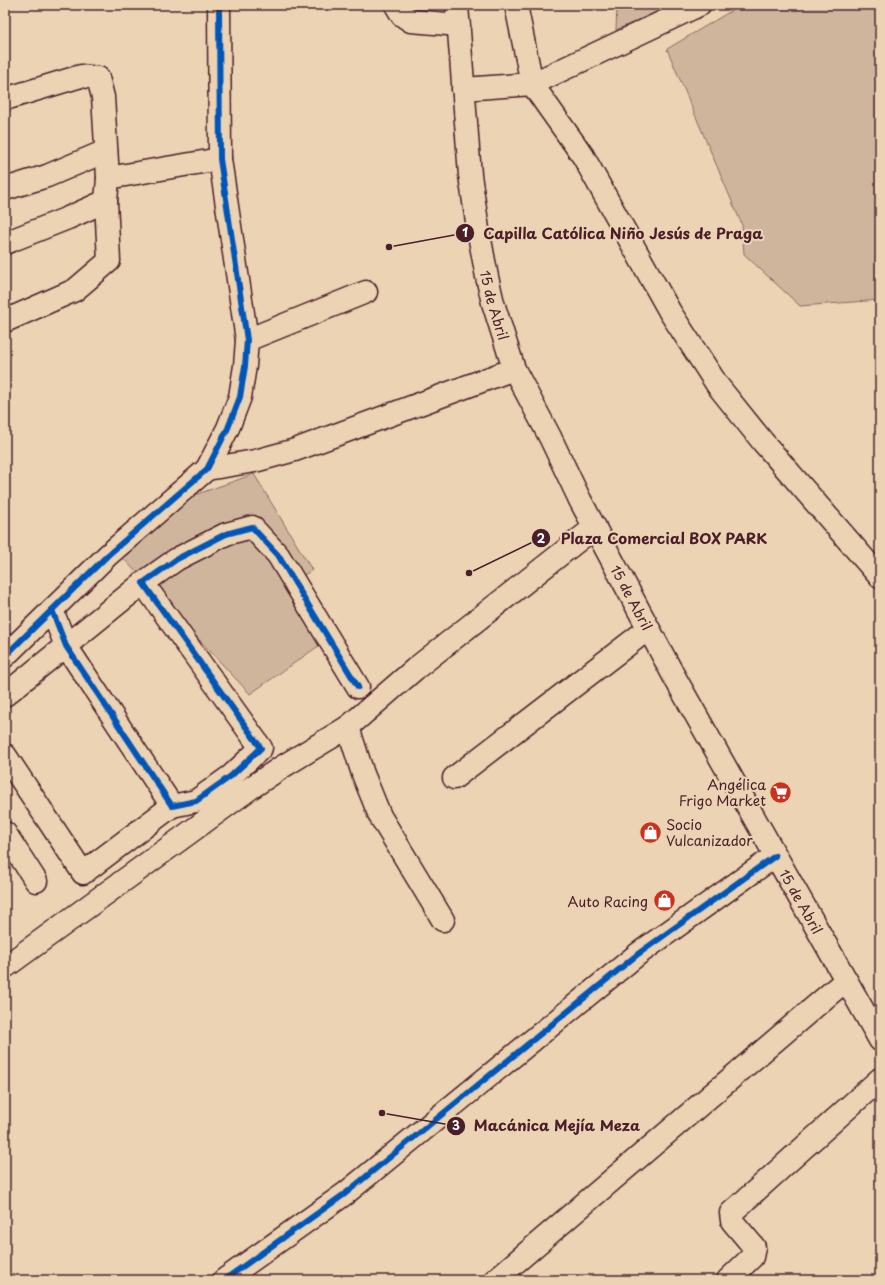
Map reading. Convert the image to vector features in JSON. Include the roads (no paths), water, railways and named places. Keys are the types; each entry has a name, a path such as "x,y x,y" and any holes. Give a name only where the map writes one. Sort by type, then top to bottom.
{"street":[{"path":"5,656 108,555 207,469 228,428 240,396 245,366 247,340 220,159 220,5"},
{"path":"396,5 402,16 412,21 458,15"},
{"path":"516,5 532,84 583,156 670,312 718,386 763,442 880,577"},
{"path":"463,89 532,84 699,5"},
{"name":"15 de Abril","path":"458,15 470,175 478,229 487,277 514,369 648,629 880,1040"},
{"path":"5,99 80,76 98,78 103,97 108,178 106,202 109,261 75,290 5,321"},
{"path":"5,190 47,176 106,151"},
{"path":"108,178 220,159"},
{"path":"5,243 106,202"},
{"path":"247,340 366,292"},
{"path":"207,469 255,461 295,450 514,369"},
{"path":"5,967 252,787 348,727 415,669 594,526"},
{"path":"5,695 144,582 178,559 226,534 252,527 278,555 358,687"},
{"path":"5,755 83,873 172,806 196,801 231,776 261,748 144,582"},
{"path":"52,610 66,646 172,806"},
{"path":"454,778 648,629"},
{"path":"348,727 363,774 380,816 442,920"},
{"path":"5,833 36,881"},
{"path":"224,1280 346,1193 638,954 775,856"},
{"path":"495,1280 846,980"},
{"path":"728,1280 752,1257 754,1247 732,1221 731,1213 880,1079"}],"place":[{"name":"Capilla Católica Niño Jesús de Praga","path":"389,247"},
{"name":"Plaza Comercial BOX PARK","path":"469,573"},
{"name":"Angélica Frigo Market","path":"781,792"},
{"name":"Socio Vulcanizador","path":"650,832"},
{"name":"Auto Racing","path":"664,901"},
{"name":"Macánica Mejía Meza","path":"382,1113"}]}
